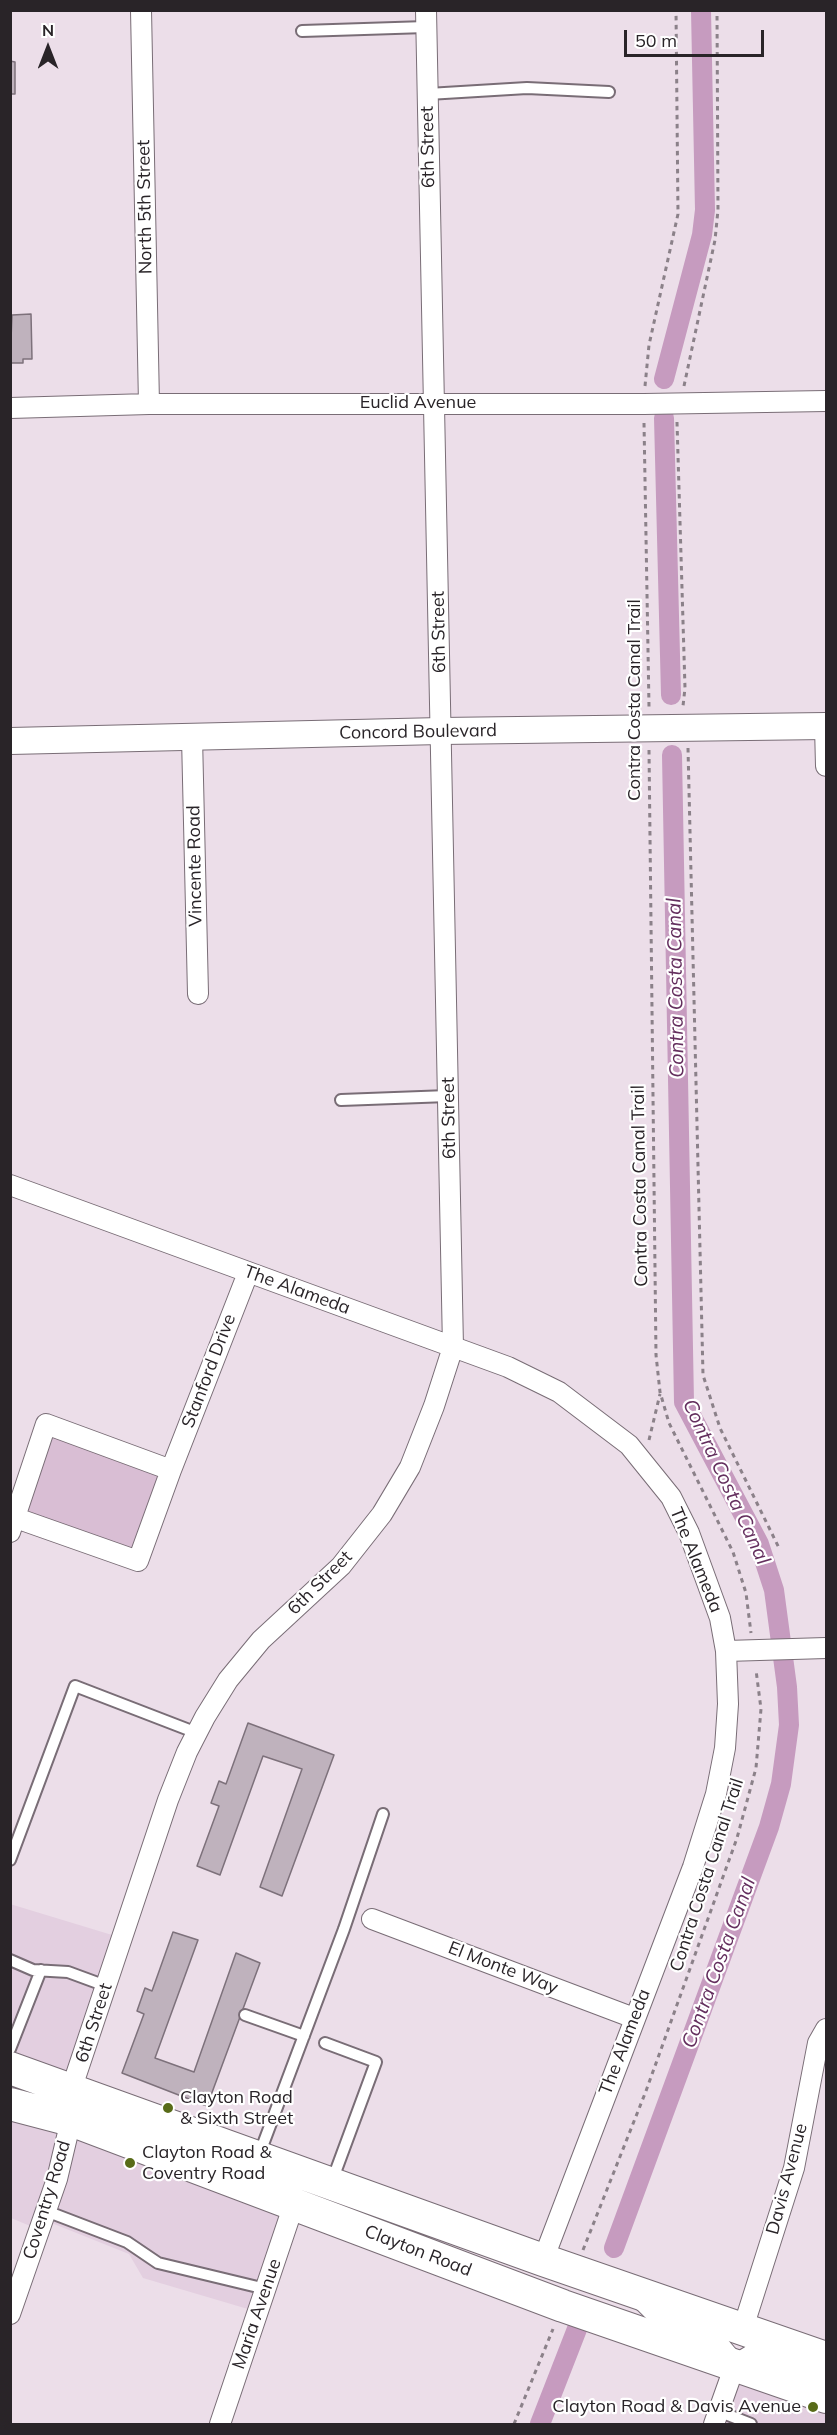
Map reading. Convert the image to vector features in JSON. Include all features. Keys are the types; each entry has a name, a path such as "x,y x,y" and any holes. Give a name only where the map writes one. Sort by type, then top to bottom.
{"main road":[{"name":"Clayton Road","path":"10,2068 71,2105 294,2204 563,2306 826,2397"},
{"name":"Clayton Road","path":"10,2104 71,2105 258,2158 826,2358"}],"street":[{"name":"North 5th Street","path":"141,10 149,404"},
{"name":"6th Street","path":"71,2105 106,1986 168,1800 197,1733 228,1680 261,1640 341,1566 382,1514 410,1467 434,1406 453,1347 426,19"},
{"name":"Euclid Avenue","path":"10,408 149,404 680,404 826,401"},
{"name":"Concord Boulevard","path":"10,741 441,731 826,726"},
{"path":"826,726 826,766"},
{"name":"Vincente Road","path":"192,737 198,994"},
{"name":"The Alameda","path":"10,1185 508,1367 560,1392 629,1445 670,1497 689,1533 720,1618 726,1651 729,1704 725,1748 716,1794 693,1867 543,2260"},
{"name":"Stanford Drive","path":"171,1470 46,1424 13,1525 138,1562 171,1470 248,1273"},
{"path":"726,1651 826,1648"},
{"name":"El Monte Way","path":"372,1919 634,2018"},
{"name":"Davis Avenue","path":"743,2328 794,2168 818,2043 826,2029"},
{"name":"Coventry Road","path":"10,2314 46,2211 71,2105"},
{"name":"Maria Avenue","path":"227,2422 294,2204"},
{"path":"631,2290 662,2320 714,2339 735,2365"},
{"path":"716,2418 735,2365 753,2354 826,2381"}],"lane":[{"path":"302,31 426,19"},
{"path":"428,94 527,88 609,92"},
{"path":"341,1100 448,1096"},
{"path":"10,1860 75,1686 197,1733"},
{"path":"258,2158 383,1814"},
{"path":"10,1960 40,1970 68,1972 106,1986"},
{"path":"10,2049 40,1970"},
{"path":"245,2015 304,2036"},
{"path":"325,2043 376,2062 331,2184"},
{"path":"46,2211 127,2242 158,2263 266,2289"},
{"path":"716,2418 751,2424"}],"path":[{"name":"Contra Costa Canal Trail","path":"573,2270 600,2212 646,2091 737,1838 757,1756 761,1708 746,1593 733,1552 669,1423 660,1392 656,1343 644,404 650,345 678,214 676,10"},
{"path":"717,10 718,210 715,240 677,417 685,688 682,700 689,753 703,1375 720,1428 780,1550"},
{"name":"Contra Costa Canal Trail","path":"644,1463 660,1392"},
{"path":"514,2424 563,2306"}],"shaded area":[{"path":"46,1424 171,1470 138,1561 16,1518"},
{"path":"10,1904 122,1938 71,2090 11,2068"},
{"path":"10,2104 294,2204 258,2312 143,2278 129,2254 44,2220 40,2230 11,2218"},
{"path":"735,2365 826,2397 826,2424 714,2424"}],"building":[{"path":"10,61 15,62 15,94 10,94"},
{"path":"31,314 32,359 23,359 23,363 10,363 12,315"},
{"path":"248,1723 334,1755 282,1896 260,1887 302,1769 263,1756 220,1875 197,1866 219,1806 211,1803 219,1781 226,1784"},
{"path":"173,1932 198,1940 155,2058 194,2072 236,1953 260,1963 207,2106 122,2073 144,2014 137,2011 145,1988 152,1991"}],"waterway":[{"name":"Contra Costa Canal","path":"664,379 702,235 705,210 701,10"},
{"name":"Contra Costa Canal","path":"664,418 671,695"},
{"name":"Contra Costa Canal","path":"614,2248 769,1827 781,1784 789,1725 787,1687 774,1590 759,1544 684,1402 672,755"},
{"name":"Contra Costa Canal","path":"540,2424 577,2329"}],"place":[{"name":"Clayton Road & Sixth Street","path":"168,2108"},
{"name":"Clayton Road & Coventry Road","path":"130,2163"},
{"name":"Clayton Road & Davis Avenue","path":"813,2407"}]}
